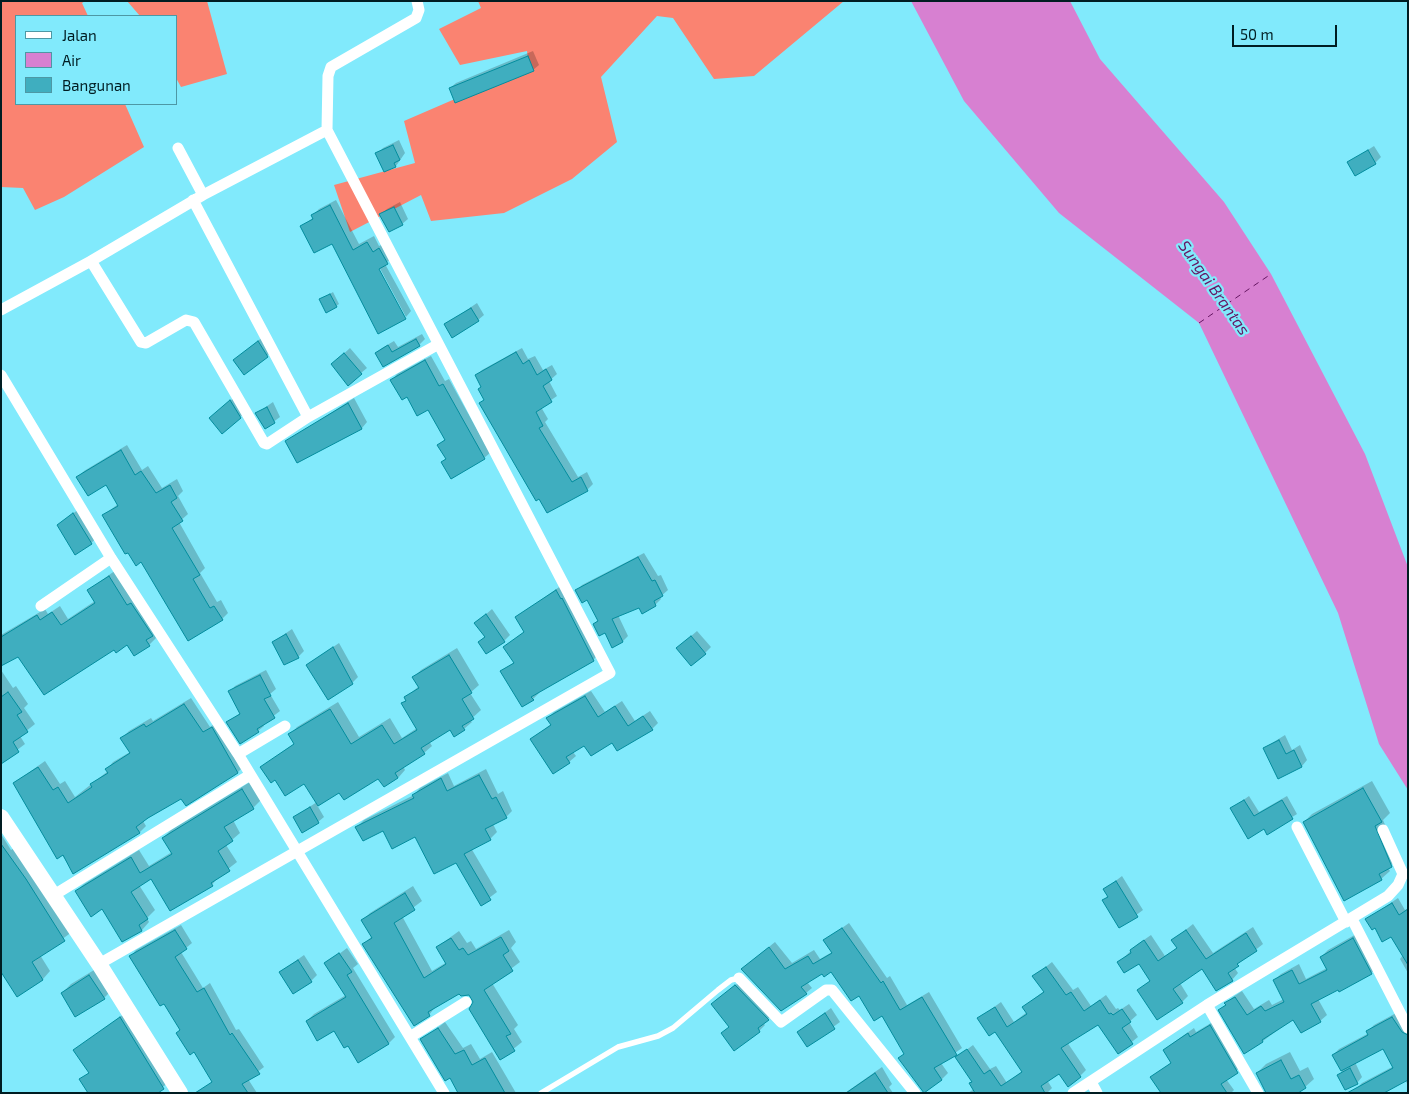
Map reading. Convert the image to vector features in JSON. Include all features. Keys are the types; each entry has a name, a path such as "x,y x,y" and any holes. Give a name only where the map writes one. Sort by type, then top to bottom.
{"main road":[{"path":"1,817 99,964 180,1093"}],"street":[{"path":"99,964 610,673 437,345 327,130 328,76 331,67 416,18 419,10 416,1"},
{"path":"1,310 91,261 198,198 327,130"},
{"path":"178,148 198,198 308,417"},
{"path":"91,261 141,342 146,343 186,320 194,322 264,444 267,444 308,417 437,345"},
{"path":"1,375 111,558 238,754 298,851 444,1093"},
{"path":"41,606 111,558"},
{"path":"238,754 285,726"},
{"path":"54,895 250,775"},
{"path":"1297,827 1408,1028"},
{"path":"1073,1093 1207,1005 1388,896 1402,879 1402,868 1383,830"},
{"path":"739,978 781,1022 826,990 832,990 915,1093"},
{"path":"410,1038 466,1002"},
{"path":"1207,1005 1258,1093"},
{"path":"1090,1082 1097,1093"}],"lane":[{"path":"541,1093 618,1047 658,1036 673,1028 731,980 739,978"}],"shaded area":[{"path":"1,1 85,1 82,3 88,15 15,15 15,105 125,105 144,147 64,197 35,210 23,188 1,187"},
{"path":"127,1 207,1 227,74 181,87 178,82 178,15 139,15"},
{"path":"478,1 844,1 754,76 714,79 673,18 657,16 601,77 617,142 572,179 504,213 431,221 421,195 350,232 334,185 415,163 404,121 529,67 527,51 460,65 439,29 481,8"}],"water":[{"name":"Sungai Brantas","path":"911,1 1070,1 1100,59 1224,202 1271,274 1365,454 1408,567 1408,790 1379,744 1338,613 1199,323 1059,213 964,101"}],"building":[{"path":"528,56 534,71 455,103 449,88"},
{"path":"393,145 400,160 394,163 396,167 384,172 375,153"},
{"path":"1368,150 1376,164 1355,176 1347,162"},
{"path":"330,205 353,250 367,242 373,252 379,248 388,264 379,269 406,319 378,334 332,244 314,253 300,226 313,219 311,215"},
{"path":"394,207 403,225 389,232 379,214"},
{"path":"330,294 337,307 326,313 319,299"},
{"path":"471,308 479,321 452,338 444,324"},
{"path":"416,339 420,346 383,367 375,353 388,345 392,352"},
{"path":"258,341 268,357 244,375 233,360"},
{"path":"516,352 523,364 529,360 537,375 546,369 552,380 543,386 552,402 536,412 543,426 539,428 572,482 581,477 588,491 547,513 539,499 536,501 479,403 484,400 478,389 481,387 475,375"},
{"path":"344,353 362,374 348,386 331,364"},
{"path":"425,360 439,386 443,384 485,459 451,479 441,462 446,459 437,445 445,440 428,410 417,416 407,397 402,400 390,380"},
{"path":"230,400 241,418 222,434 209,418"},
{"path":"348,403 362,429 297,463 285,441"},
{"path":"267,407 275,423 265,429 255,413"},
{"path":"121,450 135,475 141,471 156,493 170,485 177,498 171,502 183,521 172,528 200,575 193,579 210,608 214,606 223,620 188,641 141,562 136,566 128,553 125,554 102,515 118,506 106,485 88,496 76,477"},
{"path":"73,513 92,544 75,555 57,525"},
{"path":"638,557 652,581 655,580 663,596 654,601 656,606 642,614 639,608 612,619 623,642 612,648 605,633 599,636 593,624 598,621 587,600 582,603 575,590"},
{"path":"109,576 127,605 131,603 153,636 146,640 150,646 134,656 127,645 116,653 114,650 44,695 18,657 1,666 1,637 37,615 40,620 52,612 61,625 95,603 87,590"},
{"path":"556,590 562,598 594,661 531,697 534,700 522,707 500,671 514,663 503,647 524,632 515,617"},
{"path":"486,614 505,642 486,654 478,642 485,637 474,623"},
{"path":"286,634 299,658 284,665 272,642"},
{"path":"691,636 706,654 691,666 676,648"},
{"path":"333,647 353,684 328,700 306,665"},
{"path":"449,655 472,693 462,699 474,719 462,726 465,730 454,737 450,730 421,748 425,754 395,773 398,778 384,787 378,779 344,800 339,793 318,806 304,784 285,796 275,780 271,783 260,767 294,744 288,734 330,709 351,744 382,725 394,744 417,730 401,703 406,701 404,697 419,688 412,677"},
{"path":"260,675 271,696 264,699 275,718 257,729 259,732 240,744 226,722 240,714 228,691"},
{"path":"8,692 22,712 17,715 28,732 13,742 19,752 1,764 1,697"},
{"path":"585,696 598,717 615,706 628,726 643,716 653,730 617,751 612,743 591,756 584,746 566,757 570,763 553,774 530,739 551,725 546,718"},
{"path":"184,704 203,732 212,727 238,773 186,806 181,799 148,818 136,827 140,833 73,874 63,855 57,859 13,783 38,767 53,790 58,787 68,803 92,787 90,784 108,773 105,769 130,753 120,738 144,724 146,727"},
{"path":"1279,740 1286,754 1294,750 1302,767 1278,779 1263,748"},
{"path":"479,775 492,799 496,797 507,818 485,829 491,840 464,854 491,900 481,906 456,863 434,874 415,837 392,849 383,831 363,841 355,827 414,798 412,795 441,778 447,791"},
{"path":"1363,788 1382,822 1375,826 1392,867 1379,874 1382,880 1344,901 1303,822"},
{"path":"242,789 254,809 224,827 233,841 218,851 230,871 211,883 213,886 170,911 151,879 131,892 148,919 139,925 142,931 122,942 102,909 91,917 75,891 131,857 140,873 172,854 162,838"},
{"path":"1244,800 1254,816 1282,800 1293,819 1267,835 1264,829 1248,839 1230,808"},
{"path":"310,807 319,823 302,833 293,817"},
{"path":"1,844 26,879 65,941 32,962 43,980 17,997 1,972"},
{"path":"1116,881 1138,917 1119,928 1102,900 1108,897 1103,889"},
{"path":"405,893 415,910 394,923 424,978 446,964 436,947 451,938 459,950 463,948 468,955 501,937 509,951 503,955 513,971 484,990 511,1034 506,1036 515,1051 500,1060 469,1009 473,1002 469,995 461,996 459,994 428,1012 430,1016 414,1026 362,944 372,938 361,920"},
{"path":"1392,903 1399,915 1408,909 1408,965 1391,937 1382,942 1375,928 1372,930 1365,919"},
{"path":"842,928 881,983 883,981 900,1010 922,997 957,1055 934,1068 942,1080 924,1093 898,1058 904,1054 882,1016 874,1021 859,996 851,1001 831,972 824,977 822,974 801,987 807,994 781,1011 741,969 769,947 785,969 808,956 813,964 832,953 823,940"},
{"path":"175,930 187,949 175,957 197,992 204,988 230,1035 232,1033 260,1074 242,1084 248,1093 195,1093 212,1082 194,1052 190,1055 176,1033 180,1030 164,1004 160,1006 129,956"},
{"path":"1186,930 1206,959 1246,933 1257,951 1237,964 1239,966 1228,973 1233,981 1216,991 1202,969 1173,989 1183,1003 1157,1020 1137,990 1150,981 1139,964 1124,973 1117,962 1131,953 1130,950 1144,940 1158,961 1177,948 1171,940"},
{"path":"1353,938 1372,974 1339,992 1338,990 1311,1004 1321,1022 1301,1033 1293,1020 1244,1054 1218,1010 1226,1005 1224,1003 1235,997 1247,1015 1261,1006 1265,1011 1284,1002 1273,980 1292,970 1299,984 1327,970 1320,957"},
{"path":"339,953 352,972 347,975 389,1044 358,1063 348,1046 344,1048 334,1031 317,1041 306,1021 346,997 324,963"},
{"path":"298,960 312,982 293,994 279,972"},
{"path":"1046,967 1066,995 1071,992 1084,1011 1100,1000 1109,1014 1113,1015 1122,1009 1131,1022 1122,1028 1133,1044 1118,1054 1098,1025 1061,1048 1081,1077 1068,1087 1059,1074 1041,1086 1045,1093 975,1093 969,1083 972,1082 955,1057 967,1049 984,1074 990,1070 1001,1086 1022,1072 995,1032 989,1036 977,1018 995,1007 1007,1027 1027,1014 1022,1007 1044,992 1032,976"},
{"path":"89,975 105,999 75,1017 61,993"},
{"path":"735,985 769,1020 758,1028 760,1032 734,1051 721,1033 729,1027 711,1004"},
{"path":"825,1013 835,1029 807,1047 797,1032"},
{"path":"120,1017 164,1089 158,1093 88,1093 79,1079 89,1073 73,1050"},
{"path":"1392,1017 1402,1032 1408,1035 1408,1080 1384,1093 1347,1093 1393,1068 1383,1049 1341,1071 1332,1055 1368,1035 1366,1031"},
{"path":"1210,1025 1238,1073 1221,1084 1227,1093 1161,1093 1150,1077 1171,1063 1163,1050 1188,1033 1190,1037"},
{"path":"438,1028 455,1054 464,1050 472,1065 485,1058 505,1093 458,1093 450,1078 445,1081 420,1039"},
{"path":"1281,1060 1291,1079 1299,1075 1306,1088 1298,1093 1266,1093 1256,1073"},
{"path":"1350,1068 1358,1084 1345,1090 1337,1075"},
{"path":"875,1073 888,1093 846,1093"}],"ferry route":[{"path":"1199,323 1271,274"}]}
